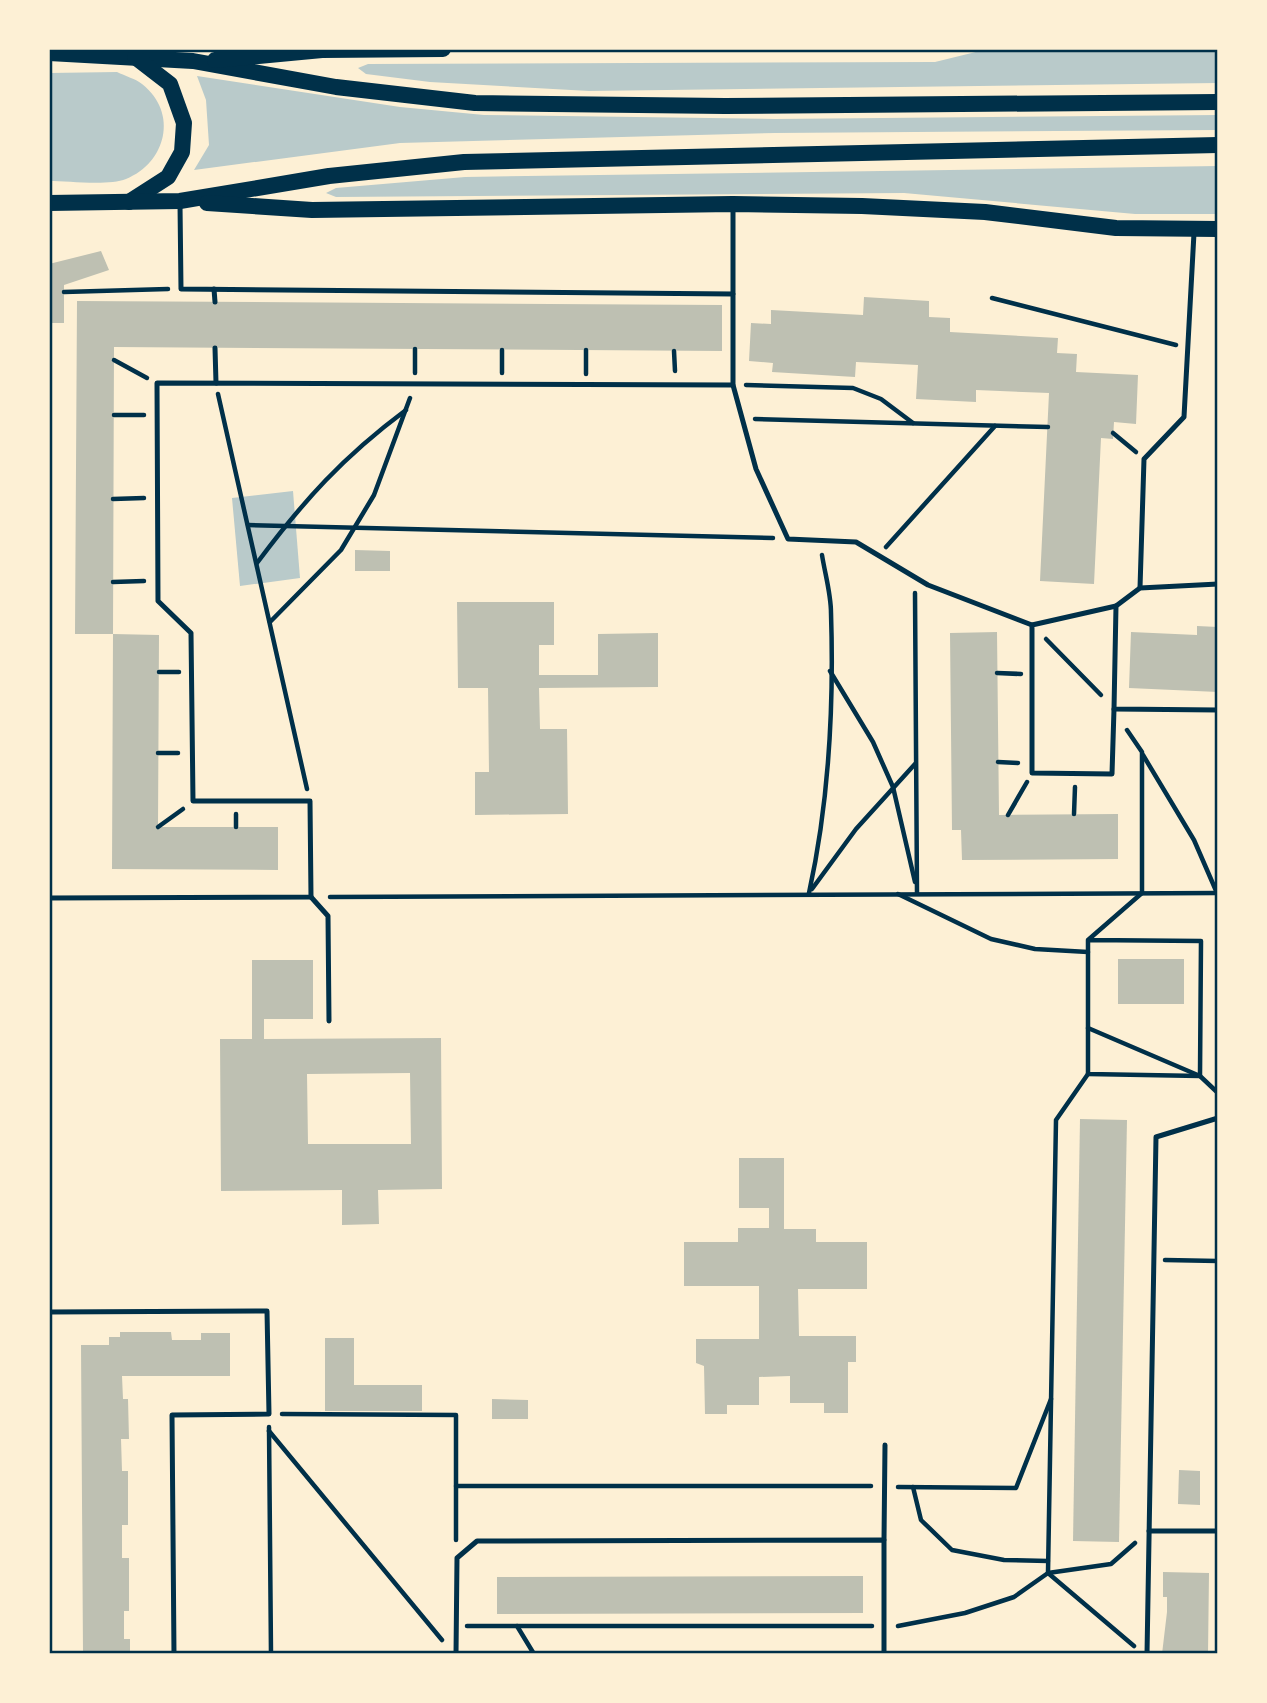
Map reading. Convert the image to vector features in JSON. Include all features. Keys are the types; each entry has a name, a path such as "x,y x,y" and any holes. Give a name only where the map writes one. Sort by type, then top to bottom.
{"main road":[{"path":"193,61 322,50 443,49"},
{"path":"49,53 193,61 336,86 475,103 725,106 1218,102"},
{"path":"129,202 168,177 182,152 184,123 170,85 135,57"},
{"path":"180,201 329,176 464,162 1218,145"},
{"path":"49,203 180,201 312,210 733,204 985,212 1116,228 1218,229"}],"lane":[{"path":"180,201 180,289 733,295"},
{"path":"733,204 733,385 756,469 788,539 856,542 915,577 1032,625 1116,606 1140,588 1218,584"},
{"path":"1140,588 1144,459 1184,417 1194,229"},
{"path":"214,289 215,302"},
{"path":"215,348 216,383"},
{"path":"329,1021 328,916 311,897 310,801 193,801 191,633 158,601 157,383 733,385"},
{"path":"1032,625 1032,773 1112,774 1116,606"},
{"path":"1114,709 1218,710"},
{"path":"49,898 311,897"},
{"path":"1145,1654 1156,1137 1218,1118"},
{"path":"49,1312 267,1311 269,1414 172,1415 174,1654"},
{"path":"884,1654 885,1445"},
{"path":"1149,1531 1218,1531"},
{"path":"456,1654 457,1558 477,1541 884,1540"}],"path":[{"path":"64,292 180,289"},
{"path":"992,298 1187,348"},
{"path":"270,622 341,550 374,495 415,384 415,349"},
{"path":"501,384 502,350"},
{"path":"586,350 586,384"},
{"path":"674,351 675,385"},
{"path":"114,360 157,383"},
{"path":"216,383 310,801"},
{"path":"733,385 853,388 881,400 914,424"},
{"path":"257,564 305,500 363,442 406,409"},
{"path":"114,415 157,415"},
{"path":"742,419 1048,427"},
{"path":"878,555 995,426"},
{"path":"1113,433 1144,459"},
{"path":"113,499 157,497"},
{"path":"248,526 788,539"},
{"path":"809,893 824,820 831,611 819,540"},
{"path":"915,577 917,893"},
{"path":"113,582 158,581"},
{"path":"311,897 1217,893 1194,840 1114,709 1032,625"},
{"path":"829,670 873,742 892,787 917,893"},
{"path":"997,673 1032,674"},
{"path":"1048,1573 1056,1120 1088,1074 1088,940 1142,893 1142,752"},
{"path":"158,753 192,753"},
{"path":"809,893 856,829 916,763"},
{"path":"1008,815 1032,773"},
{"path":"1074,814 1075,774"},
{"path":"158,827 193,801"},
{"path":"895,893 991,939 1035,949 1088,952"},
{"path":"1088,940 1200,941 1200,1076"},
{"path":"1088,1028 1200,1076 1218,1093"},
{"path":"1088,1074 1200,1076"},
{"path":"1154,1260 1218,1261"},
{"path":"456,1486 1016,1488 1051,1399"},
{"path":"271,1654 269,1414 456,1415 457,1558"},
{"path":"269,1431 445,1643"},
{"path":"913,1487 922,1520 952,1550 1004,1560 1048,1561"},
{"path":"456,1626 917,1624 965,1613 1014,1597 1048,1573 1111,1564 1149,1531"},
{"path":"1048,1573 1145,1654"},
{"path":"517,1626 534,1654"}],"shaded area":[{"path":"988,49 1218,49 1218,83 589,91 430,82 366,74 358,68 368,64 935,62"},
{"path":"117,72 142,84 154,96 161,109 164,123 158,150 140,172 119,181 49,181 49,73"},
{"path":"197,76 400,107 484,115 775,119 1218,115 1218,130 775,133 400,143 194,170 209,145 206,100"},
{"path":"1218,166 1218,214 1135,214 904,193 336,197 326,193 336,188 465,177"},
{"path":"293,491 300,578 240,586 232,498"}],"building":[{"path":"101,251 109,270 64,285 64,323 49,323 49,264"},
{"path":"864,297 929,301 929,317 950,318 950,332 1058,338 1057,353 1077,354 1076,372 1138,375 1136,424 1114,422 1113,439 1101,438 1094,584 1040,581 1049,393 976,390 976,402 916,399 918,365 856,362 855,377 772,372 773,363 749,361 751,323 771,324 771,310 863,315"},
{"path":"77,301 722,305 722,351 114,347 113,634 75,634"},
{"path":"355,550 390,551 390,571 355,571"},
{"path":"457,602 554,602 554,645 539,645 539,675 598,675 598,634 658,633 658,687 539,688 540,729 567,729 568,814 475,815 475,772 489,772 488,688 458,688"},
{"path":"1197,626 1218,627 1218,692 1129,688 1131,632 1197,635"},
{"path":"997,632 999,815 1118,814 1118,859 962,860 961,830 952,830 950,633"},
{"path":"113,634 159,635 158,827 278,827 278,870 112,869"},
{"path":"1118,959 1184,959 1184,1004 1118,1004"},
{"path":"252,960 313,960 313,1019 264,1019 264,1039 441,1038 442,1189 378,1190 379,1224 342,1225 342,1190 221,1191 220,1039 252,1039","holes":["410,1073 411,1144 308,1144 307,1074"]},
{"path":"1080,1119 1127,1120 1119,1542 1073,1541"},
{"path":"739,1158 784,1158 784,1229 816,1229 816,1242 867,1242 867,1289 798,1289 799,1336 856,1336 856,1362 848,1362 848,1413 824,1413 824,1403 790,1403 790,1376 759,1377 759,1405 727,1405 727,1414 705,1414 704,1366 696,1363 696,1339 759,1339 759,1286 684,1286 684,1242 738,1242 738,1228 769,1228 769,1208 739,1208"},
{"path":"120,1332 171,1332 172,1340 201,1340 201,1333 230,1333 230,1376 122,1376 123,1399 128,1399 129,1439 121,1439 122,1471 128,1471 128,1525 122,1525 122,1558 129,1558 129,1611 124,1611 124,1639 130,1639 130,1654 83,1654 81,1345 109,1345 109,1337 120,1337"},
{"path":"325,1338 354,1338 354,1385 422,1385 422,1411 325,1411"},
{"path":"492,1399 528,1400 528,1419 492,1419"},
{"path":"1179,1470 1200,1471 1200,1505 1178,1504"},
{"path":"1163,1572 1209,1573 1208,1654 1162,1654 1167,1612 1167,1597 1163,1597"},
{"path":"863,1576 863,1613 497,1614 497,1577"}]}
